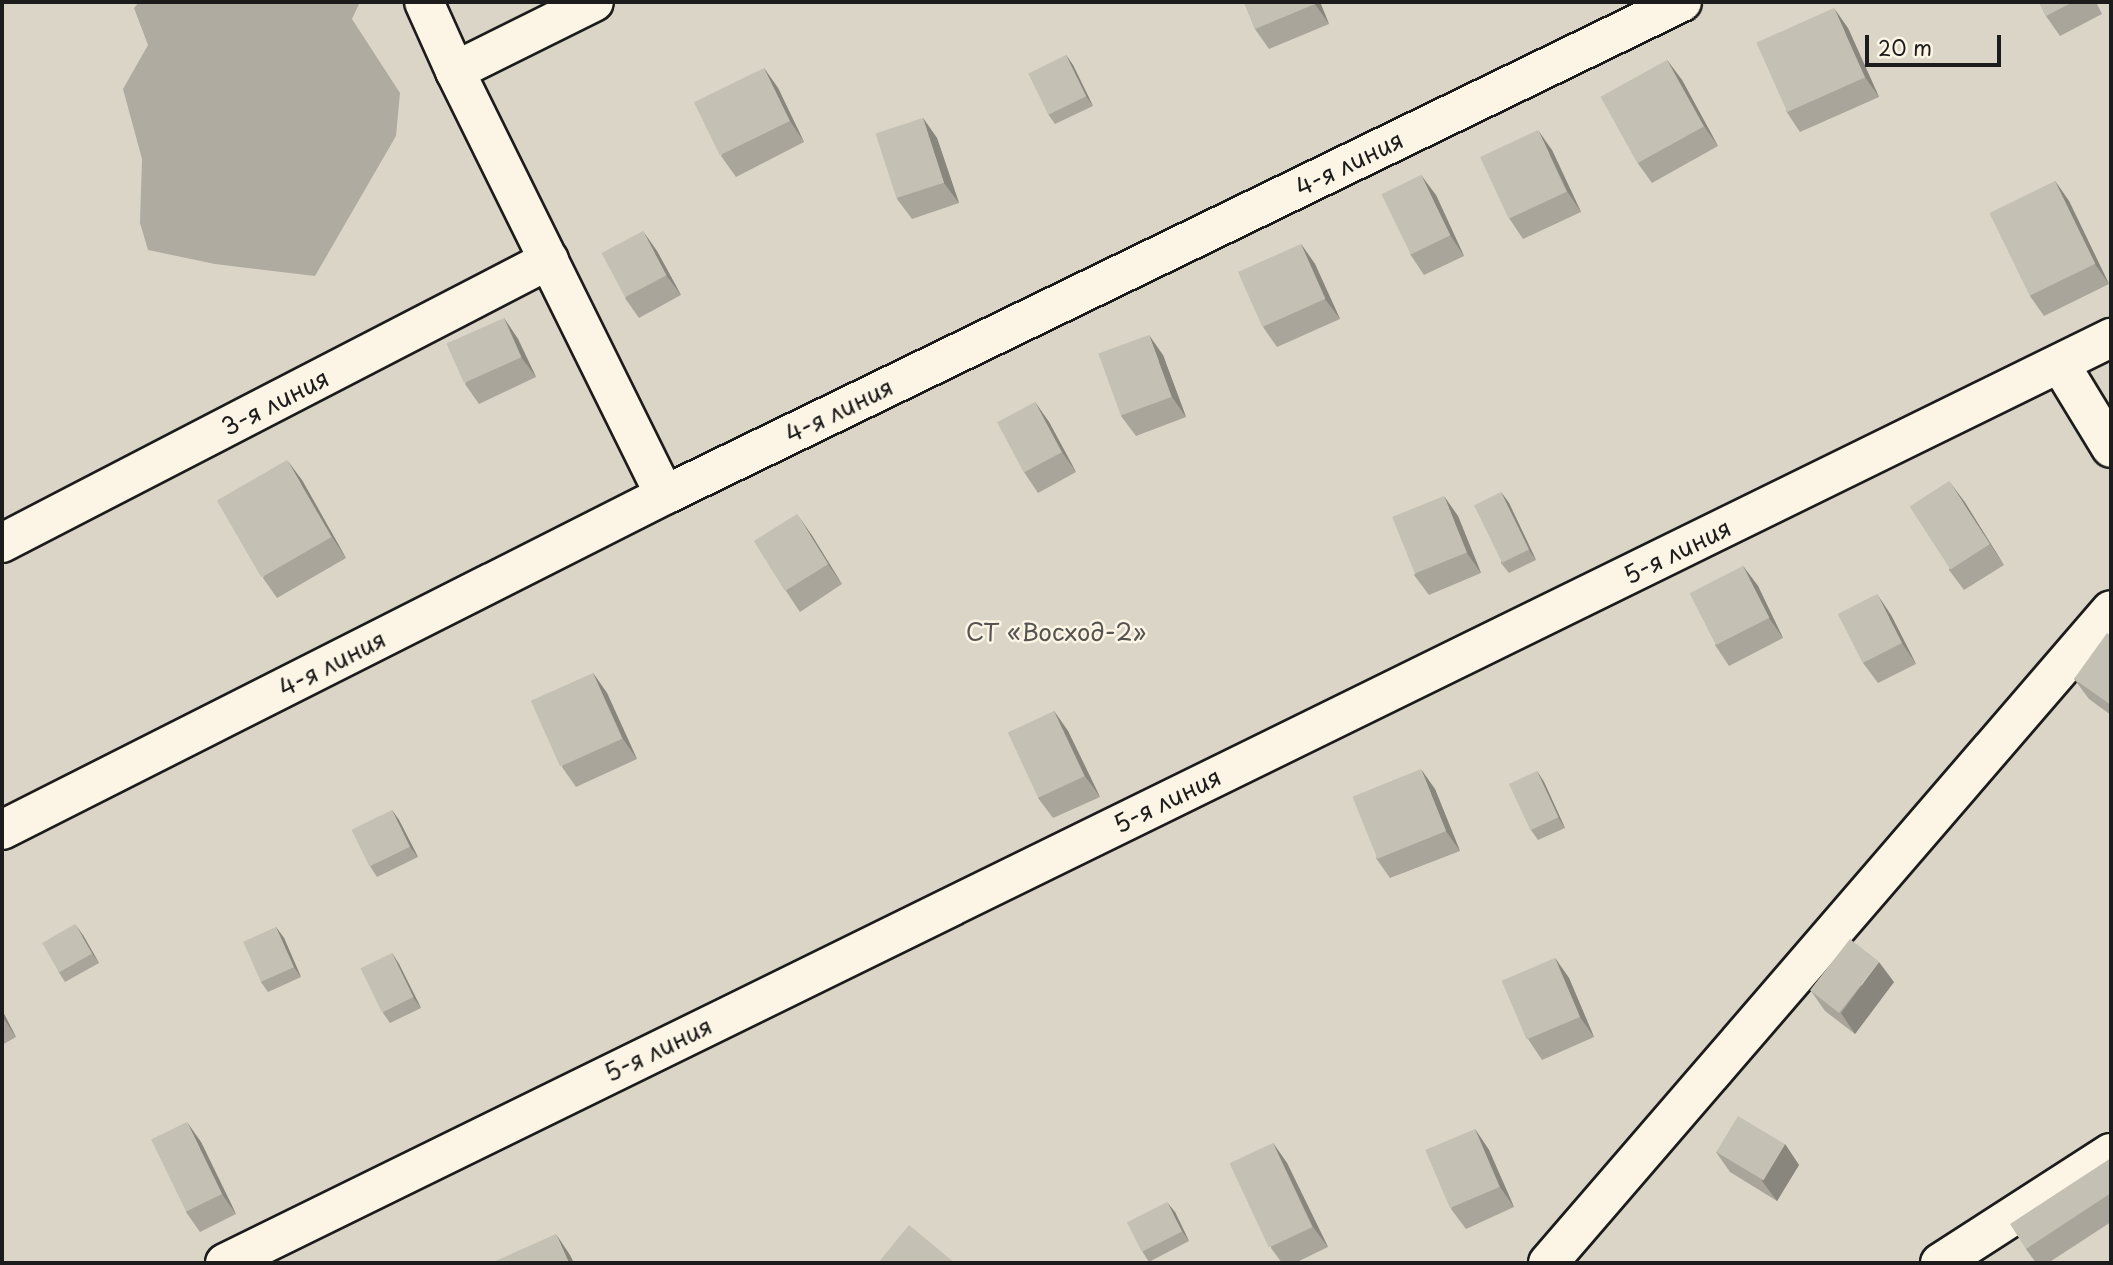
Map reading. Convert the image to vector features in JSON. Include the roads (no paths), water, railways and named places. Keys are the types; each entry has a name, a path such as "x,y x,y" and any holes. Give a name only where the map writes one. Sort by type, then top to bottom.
{"street":[{"path":"424,2 455,71 664,495"},
{"path":"455,71 594,2"},
{"name":"4-я линия","path":"2,830 664,495 1682,2"},
{"name":"3-я линия","path":"2,543 549,260"},
{"name":"5-я линия","path":"225,1263 2111,338"},
{"path":"2060,364 2111,448"},
{"path":"1548,1263 2111,610"},
{"path":"1940,1263 2111,1153"}],"park label":[{"name":"СТ «Восход-2»","path":"1056,632"}]}
